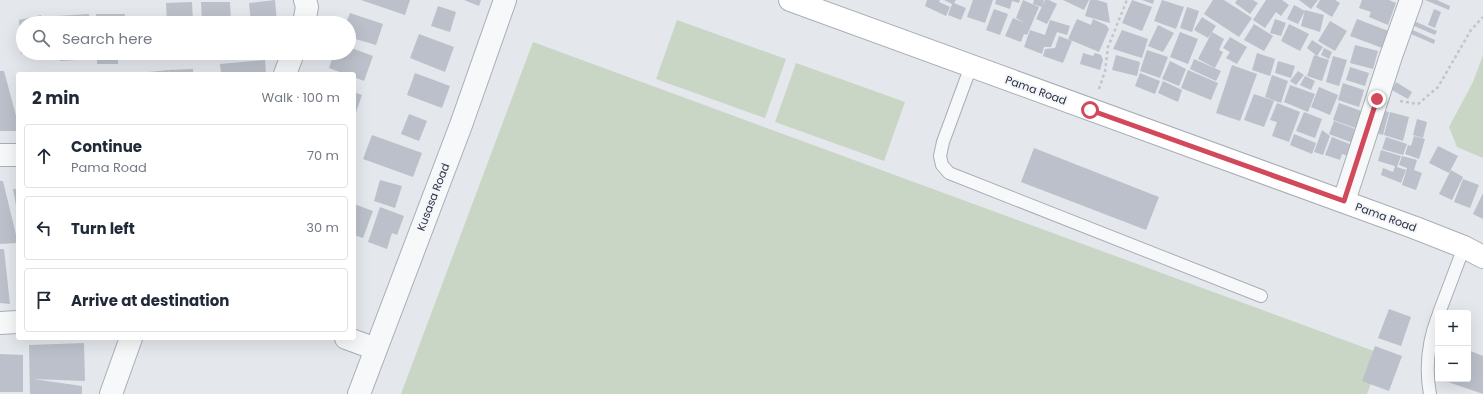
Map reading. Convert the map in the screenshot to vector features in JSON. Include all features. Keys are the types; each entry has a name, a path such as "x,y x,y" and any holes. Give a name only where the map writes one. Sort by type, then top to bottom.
{"street":[{"path":"305,0 307,7 305,16"},
{"name":"Kusasa Road","path":"359,394 461,125 505,0"},
{"name":"Pama Road","path":"790,0 1344,201 1474,252"},
{"path":"1344,201 1411,0"},
{"path":"286,72 290,60"},
{"path":"0,155 16,154"},
{"path":"0,323 16,322"},
{"path":"111,394 130,340"},
{"path":"351,340 376,349"}],"lane":[{"path":"971,66 943,142 940,156 942,165 949,174 1261,296"},
{"path":"1441,310 1474,252"},
{"path":"1430,394 1427,379 1427,355 1435,326"}],"path":[{"path":"1090,110 1105,71 1108,47 1127,0"},
{"path":"1377,99 1418,104 1438,87 1471,30 1483,17"}],"green space":[{"path":"677,20 786,59 765,118 656,79"},
{"path":"533,42 1382,354 1367,394 401,394"},
{"path":"1483,55 1483,158 1457,147 1449,127 1473,82"},
{"path":"796,63 905,102 884,161 775,122"}],"building":[{"path":"275,0 276,16 250,16 249,3"},
{"path":"361,0 410,0 405,15"},
{"path":"464,0 481,0 479,6"},
{"path":"927,0 940,0 939,2 950,7 946,16 925,6"},
{"path":"944,0 956,0 954,3 966,8 961,20 948,15 952,4"},
{"path":"973,0 993,0 985,23 967,17"},
{"path":"996,0 1020,0 1019,3 1012,1 1010,9 995,4"},
{"path":"1023,0 1039,7 1027,35 1024,34 1021,42 1005,36 1013,18 1025,23 1016,18"},
{"path":"1034,0 1044,0 1042,7 1033,4"},
{"path":"1045,0 1049,0 1057,4 1047,24 1036,19"},
{"path":"1063,0 1089,0 1084,10"},
{"path":"1090,0 1097,0 1107,3 1110,23 1085,16"},
{"path":"1132,0 1152,7 1142,31 1122,23"},
{"path":"1142,0 1154,0 1153,4"},
{"path":"1162,0 1184,7 1176,29 1154,21"},
{"path":"1213,0 1224,0 1252,18 1239,37 1204,14"},
{"path":"1237,0 1253,0 1258,3 1250,14 1235,3"},
{"path":"1266,0 1282,0 1289,5 1281,16 1276,12 1265,28 1253,20"},
{"path":"1299,0 1318,0 1311,9"},
{"path":"1320,0 1335,0 1340,3 1332,17 1316,7"},
{"path":"1362,0 1389,0 1396,3 1388,25 1369,17 1371,12 1359,8"},
{"path":"1425,0 1437,0 1450,6 1449,10"},
{"path":"192,2 193,16 167,16 166,3"},
{"path":"201,2 230,2 231,16 202,16"},
{"path":"1294,5 1305,11 1298,24 1287,19"},
{"path":"438,6 456,12 450,32 431,26"},
{"path":"1187,7 1199,11 1192,32 1180,28"},
{"path":"994,9 1008,14 1000,35 986,30"},
{"path":"1434,9 1441,12 1435,28 1428,25"},
{"path":"1305,10 1324,15 1320,32 1301,26"},
{"path":"350,13 383,24 376,45 356,39 356,16 349,16"},
{"path":"89,14 89,16 57,16"},
{"path":"96,14 125,14 125,16 96,16"},
{"path":"1202,17 1216,26 1208,38 1194,30"},
{"path":"1407,18 1437,31 1435,35 1405,22"},
{"path":"1077,19 1091,25 1093,19 1106,25 1109,29 1099,52 1068,39"},
{"path":"1275,19 1286,23 1281,36 1270,33"},
{"path":"1357,19 1391,32 1385,49 1350,36"},
{"path":"1050,20 1070,26 1067,35 1057,32 1051,47 1044,47 1042,54 1024,47 1030,30 1045,35"},
{"path":"1330,21 1347,31 1335,51 1318,41"},
{"path":"1254,24 1273,36 1264,51 1244,40"},
{"path":"1289,24 1309,34 1300,51 1281,41"},
{"path":"1158,25 1174,33 1163,52 1148,46"},
{"path":"1406,27 1435,40 1434,44 1404,31"},
{"path":"1122,30 1148,39 1142,58 1113,49"},
{"path":"1180,32 1198,39 1188,64 1170,57"},
{"path":"1212,32 1224,39 1219,50 1223,52 1215,68 1198,59"},
{"path":"419,34 454,47 445,72 410,58"},
{"path":"1059,36 1072,41 1063,63 1043,56 1045,49 1055,48"},
{"path":"1230,37 1247,47 1237,64 1226,58 1230,52 1223,48"},
{"path":"1312,40 1323,47 1317,56 1307,48"},
{"path":"1355,45 1378,51 1373,69 1350,63"},
{"path":"1324,48 1332,52 1329,59 1321,55"},
{"path":"356,50 373,56 364,81 356,78 356,72 340,72 329,68 332,60 356,60"},
{"path":"1147,50 1168,57 1160,78 1140,71"},
{"path":"1083,53 1093,56 1095,53 1101,55 1103,60 1100,70 1080,64"},
{"path":"1257,53 1275,59 1270,76 1252,70"},
{"path":"1116,55 1140,62 1137,76 1112,70"},
{"path":"1314,55 1329,60 1322,81 1307,76"},
{"path":"1333,56 1347,60 1339,86 1326,82"},
{"path":"1194,59 1221,71 1216,81 1190,69"},
{"path":"97,60 118,60 118,64 97,64"},
{"path":"265,60 266,72 221,72 220,64"},
{"path":"1170,61 1186,69 1179,86 1162,79"},
{"path":"1278,61 1295,66 1291,78 1275,73"},
{"path":"1232,65 1257,74 1240,121 1216,113"},
{"path":"1350,67 1369,73 1365,86 1346,80"},
{"path":"193,69 193,72 169,72 169,70"},
{"path":"169,70 168,72 148,72"},
{"path":"1188,70 1218,83 1211,100 1181,88"},
{"path":"0,71 4,71 16,116 16,131 0,131"},
{"path":"1298,71 1304,75 1296,85 1290,81"},
{"path":"415,73 450,86 442,108 407,95"},
{"path":"1140,73 1160,81 1155,94 1135,86"},
{"path":"1272,75 1288,81 1281,103 1265,97"},
{"path":"1305,76 1315,81 1311,90 1300,85"},
{"path":"1163,81 1182,90 1178,102 1158,93"},
{"path":"1396,82 1412,92 1408,99 1392,90"},
{"path":"1343,83 1364,90 1359,107 1338,100"},
{"path":"1290,85 1315,94 1308,112 1284,102"},
{"path":"1319,87 1338,95 1330,115 1311,107"},
{"path":"356,93 362,95 356,112"},
{"path":"1254,94 1274,101 1264,127 1244,120"},
{"path":"1277,103 1300,112 1289,142 1272,136 1277,122 1270,120"},
{"path":"1339,103 1364,112 1358,129 1333,120"},
{"path":"1378,109 1389,112 1383,135 1372,132"},
{"path":"1304,112 1322,119 1315,138 1296,131"},
{"path":"1390,112 1409,117 1403,141 1384,135"},
{"path":"409,114 427,121 419,141 401,134"},
{"path":"1417,119 1427,122 1423,138 1413,135"},
{"path":"1334,121 1358,130 1353,143 1329,134"},
{"path":"1322,130 1330,136 1323,155 1314,152"},
{"path":"1294,134 1316,143 1312,154 1290,145"},
{"path":"372,135 422,153 413,177 363,159"},
{"path":"1414,136 1425,139 1419,159 1405,154 1408,145 1411,146"},
{"path":"1332,137 1352,145 1348,156 1342,154 1340,160 1325,155"},
{"path":"1386,137 1407,144 1403,155 1382,149"},
{"path":"1438,146 1458,156 1449,173 1429,163"},
{"path":"1034,148 1159,197 1146,230 1021,182"},
{"path":"1381,150 1401,156 1397,167 1406,170 1401,183 1381,175 1383,168 1393,172 1395,166 1378,161"},
{"path":"1402,156 1417,160 1414,170 1422,173 1416,190 1402,185 1407,168 1399,165"},
{"path":"1451,170 1463,177 1452,200 1439,194"},
{"path":"1463,179 1479,185 1470,208 1454,202"},
{"path":"380,180 402,186 395,208 374,201"},
{"path":"0,181 3,181 16,235 16,243 0,244"},
{"path":"13,189 16,189 16,206"},
{"path":"1483,193 1483,219 1473,214"},
{"path":"356,205 373,211 363,238 356,236"},
{"path":"380,207 404,216 397,235 392,233 387,249 368,242"},
{"path":"0,249 4,249 10,304 0,303"},
{"path":"1389,309 1411,317 1401,346 1378,338"},
{"path":"84,343 85,381 33,379 82,386 82,394 30,394 29,345"},
{"path":"1375,346 1402,356 1389,391 1362,381"},
{"path":"1471,351 1483,356 1483,394 1448,382 1471,382"},
{"path":"0,354 23,355 23,392 0,392"}],"route":[{"path":"1090,110 1344,201 1377,99"}]}
